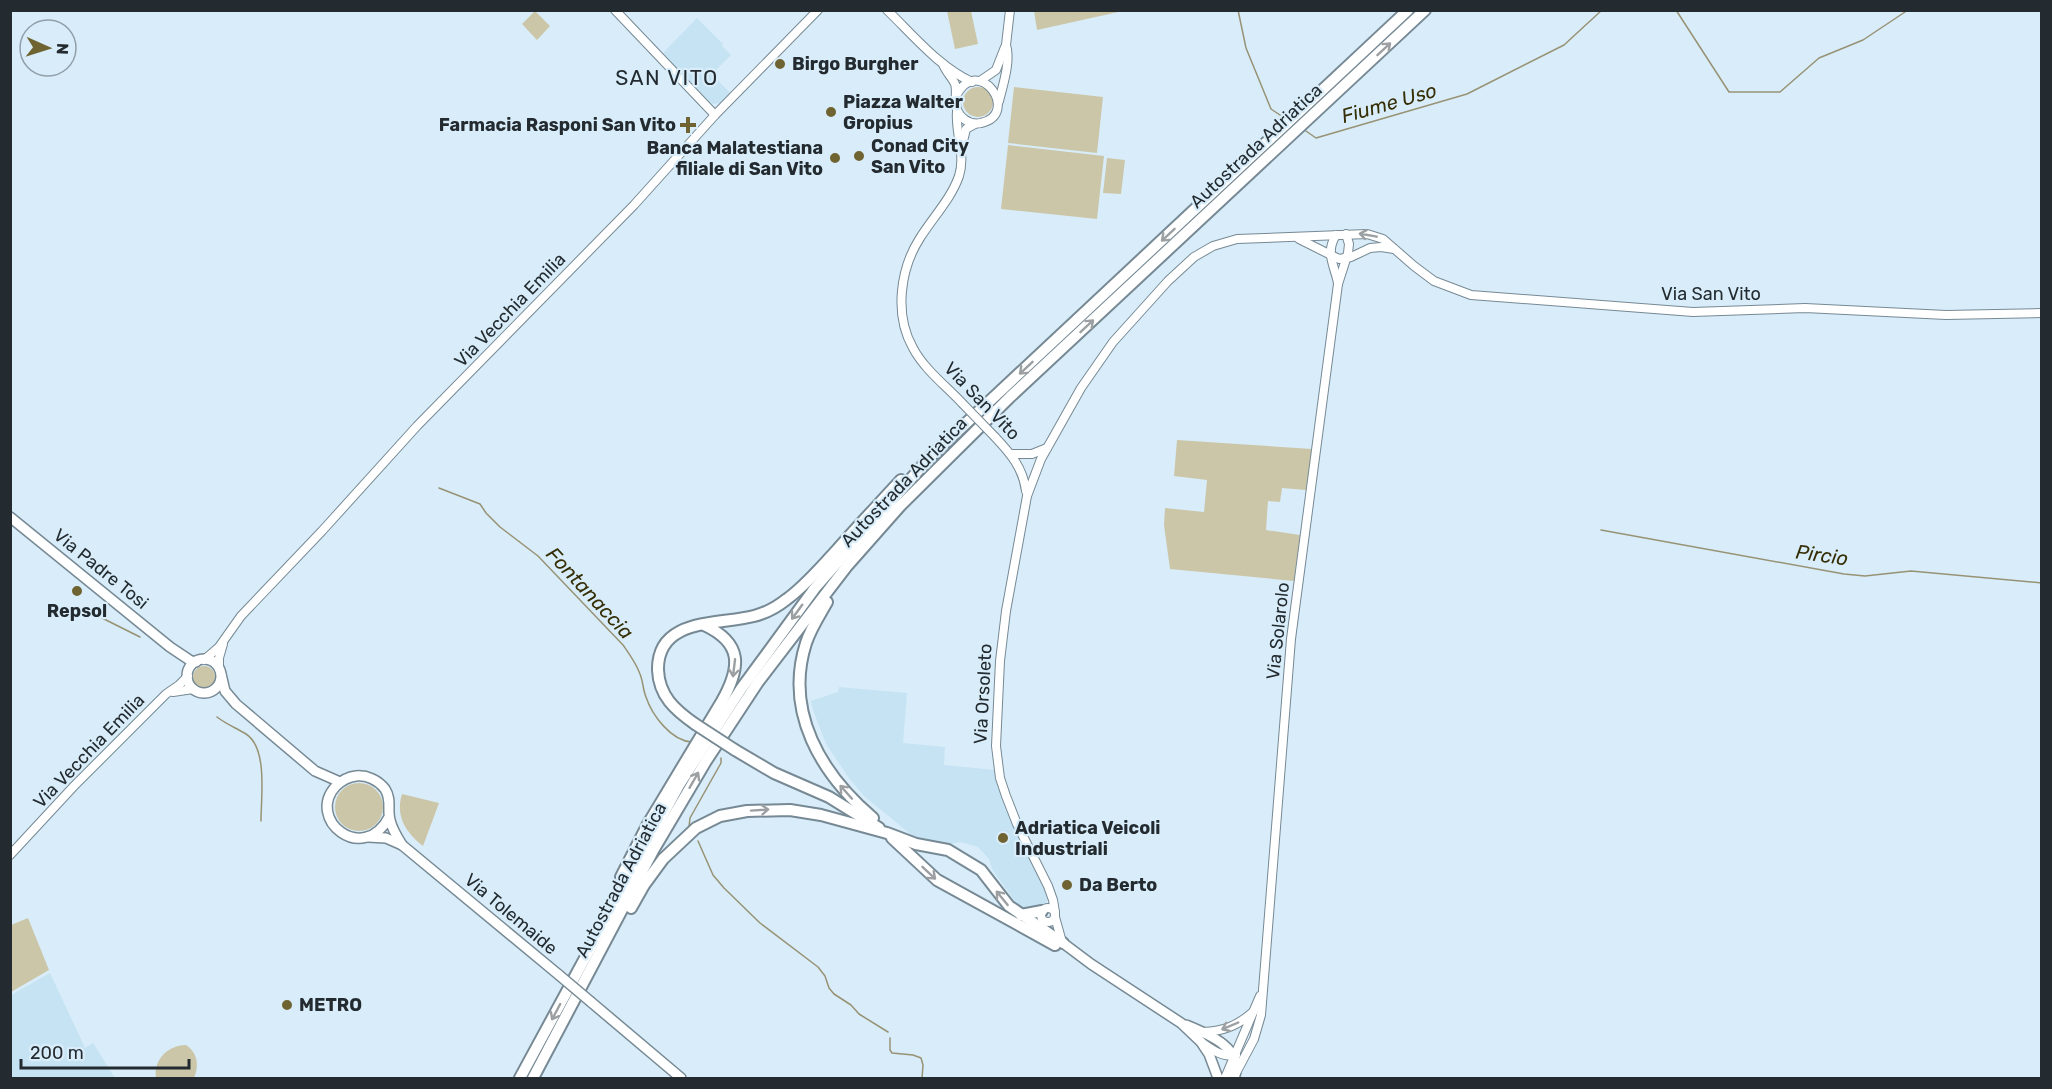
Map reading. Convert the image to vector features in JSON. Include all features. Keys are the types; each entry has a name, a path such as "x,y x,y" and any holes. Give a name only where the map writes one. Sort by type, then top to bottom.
{"highway":[{"name":"Autostrada Adriatica","path":"520,1078 679,785 741,689 815,588 932,456 1408,10"},
{"name":"Autostrada Adriatica","path":"533,1078 654,849 706,761 758,681 847,566 900,506 1010,397 1425,10"},
{"path":"887,833 829,797 774,773 695,724 675,709 666,698 659,681 658,663 666,643 677,633 691,626 758,615 789,598 809,580 909,471 932,456"},
{"path":"847,566 815,621 806,644 799,677 800,700 809,735 824,765 846,792 937,880 1060,945"},
{"path":"575,975 611,895 648,824 722,701 732,680 735,661 732,647 721,634 704,625"},
{"path":"546,1055 561,1033 650,876 671,850 696,828 720,816 773,809 807,812 887,833 916,844 954,852 981,870 1003,900 1060,945"},
{"path":"1021,915 1044,910"}],"main road":[{"name":"Via Padre Tosi","path":"10,517 170,647"},
{"path":"170,647 191,661 214,663 220,671 218,686 206,693"},
{"path":"170,647 184,663 193,688"},
{"path":"188,674 200,661"},
{"name":"Via Tolemaide","path":"220,671 225,691 236,704"},
{"name":"Via Tolemaide","path":"193,688 199,692 228,698 315,771 325,783 329,818 340,833 358,839 386,838 402,845 681,1078"},
{"name":"Via Tolemaide","path":"315,771 340,782 350,777 361,776 379,783 389,799 389,817 402,845"},
{"path":"328,800 333,789 340,782"},
{"path":"368,837 377,833 389,817"},
{"path":"1060,945 1202,1037 1217,1040 1235,1056 1236,1075"},
{"path":"1202,1037 1218,1078"}],"street":[{"path":"615,10 715,114"},
{"name":"Via Vecchia Emilia","path":"200,661 219,646 241,616 417,426 628,211 715,114 818,10"},
{"path":"887,10 953,72 992,88 996,93 998,107"},
{"path":"943,64 955,84 957,112 968,122 975,124 991,119 998,107 1004,79 1010,10"},
{"path":"956,96 960,90 996,70 1006,45"},
{"name":"Via San Vito","path":"957,112 961,150 960,172 955,185 917,244 906,273 901,301 906,335 920,359 1011,454 1032,454 1047,448 1081,388 1113,342 1168,281 1194,257 1213,246 1237,239 1346,234 1375,236 1383,239 1434,281 1471,295 1693,312 1805,308 1946,315 2042,313"},
{"name":"Via San Vito","path":"961,150 966,129 975,124"},
{"name":"Via Solarolo","path":"1236,1075 1258,1030 1261,1015 1291,639 1338,284 1349,244 1346,234"},
{"path":"1330,256 1336,235"},
{"name":"Via San Vito","path":"1298,238 1339,259 1370,248 1381,247 1395,250"},
{"name":"Via Solarolo","path":"1330,256 1338,284"},
{"name":"Via Orsoleto","path":"1047,448 1037,467 1027,496 1006,610 1000,661 996,746 1000,778 1006,796 1053,900 1060,945"},
{"name":"Via Orsoleto","path":"1011,454 1024,478 1027,496"},
{"path":"220,671 221,650 227,634"},
{"name":"Via Vecchia Emilia","path":"10,855 74,786 188,674"},
{"path":"166,694 193,688"},
{"path":"1044,910 1051,908 1055,914 1050,922 1045,922 1041,916 1048,896 1048,886"},
{"name":"Via Solarolo","path":"1225,1078 1264,983"},
{"path":"1202,1037 1235,1026 1254,1011"},
{"path":"1235,1056 1249,1050"}],"shaded area":[{"path":"1034,10 1123,11 1037,30"},
{"path":"535,11 550,26 537,40 522,24"},
{"path":"947,11 971,11 978,44 955,49"},
{"path":"697,18 731,55 712,74 731,94 720,103 713,104 707,101 663,53"},
{"path":"978,87 989,91 993,102 989,113 978,117 967,113 963,102 967,91"},
{"path":"1014,87 1103,97 1097,153 1008,143"},
{"path":"1008,145 1104,156 1097,219 1001,209"},
{"path":"1107,158 1125,160 1121,194 1103,193"},
{"path":"1177,440 1312,449 1306,490 1282,488 1280,502 1268,501 1266,530 1300,535 1294,581 1170,569 1164,525 1165,508 1204,512 1207,480 1174,476"},
{"path":"204,666 212,669 215,677 212,685 204,688 196,685 193,677 196,669"},
{"path":"839,687 907,693 903,743 945,747 944,765 995,770 995,779 1013,826 1043,885 1047,900 1046,906 1041,909 1026,909 1018,906 992,869 989,859 978,847 961,842 949,844 914,837 864,796 826,744 813,710 811,701 838,692"},
{"path":"354,783 364,783 376,790 383,802 383,812 376,824 364,831 354,831 339,820 335,812 335,802 346,787"},
{"path":"402,794 439,803 423,846 407,830 401,817"},
{"path":"28,918 49,970 11,992 11,925"},
{"path":"50,973 85,1048 93,1043 115,1078 11,1078 11,995"},
{"path":"186,1045 193,1052 196,1060 197,1069 194,1078 156,1078 157,1065 163,1055 173,1048"}],"waterway":[{"name":"Fiume Uso","path":"1238,10 1246,48 1271,109 1286,119"},
{"name":"Fiume Uso","path":"1303,129 1316,138 1467,94 1564,45 1602,10"},
{"name":"Fiume Uso","path":"1676,10 1729,92 1780,92 1819,58 1863,40 1908,10"},
{"name":"Fontanaccia","path":"439,488 480,504 500,527 538,556 623,645 638,670 649,704 663,726 684,741 692,742"},
{"name":"Pircio","path":"1601,530 1844,574 1865,576 1911,571 2042,583"},
{"path":"102,618 140,637"},
{"path":"217,717 246,734 258,750 262,774 261,821"},
{"name":"Fontanaccia","path":"689,827 690,818 721,763 721,758"},
{"name":"Fontanaccia","path":"698,841 713,875 724,888 760,923 818,967 834,994 851,1005 859,1014 888,1032"},
{"name":"Fontanaccia","path":"890,1038 892,1053 921,1058 922,1078"}],"place":[{"name":"Birgo Burgher","path":"780,64"},
{"name":"Piazza Walter Gropius","path":"831,112"},
{"name":"Farmacia Rasponi San Vito","path":"688,125"},
{"name":"Conad City San Vito","path":"859,156"},
{"name":"Banca Malatestiana filiale di San Vito","path":"835,158"},
{"name":"Repsol","path":"77,591"},
{"name":"Adriatica Veicoli Industriali","path":"1003,838"},
{"name":"Da Berto","path":"1067,885"},
{"name":"METRO","path":"287,1005"}],"district":[{"name":"SAN VITO","path":"667,77"}]}
